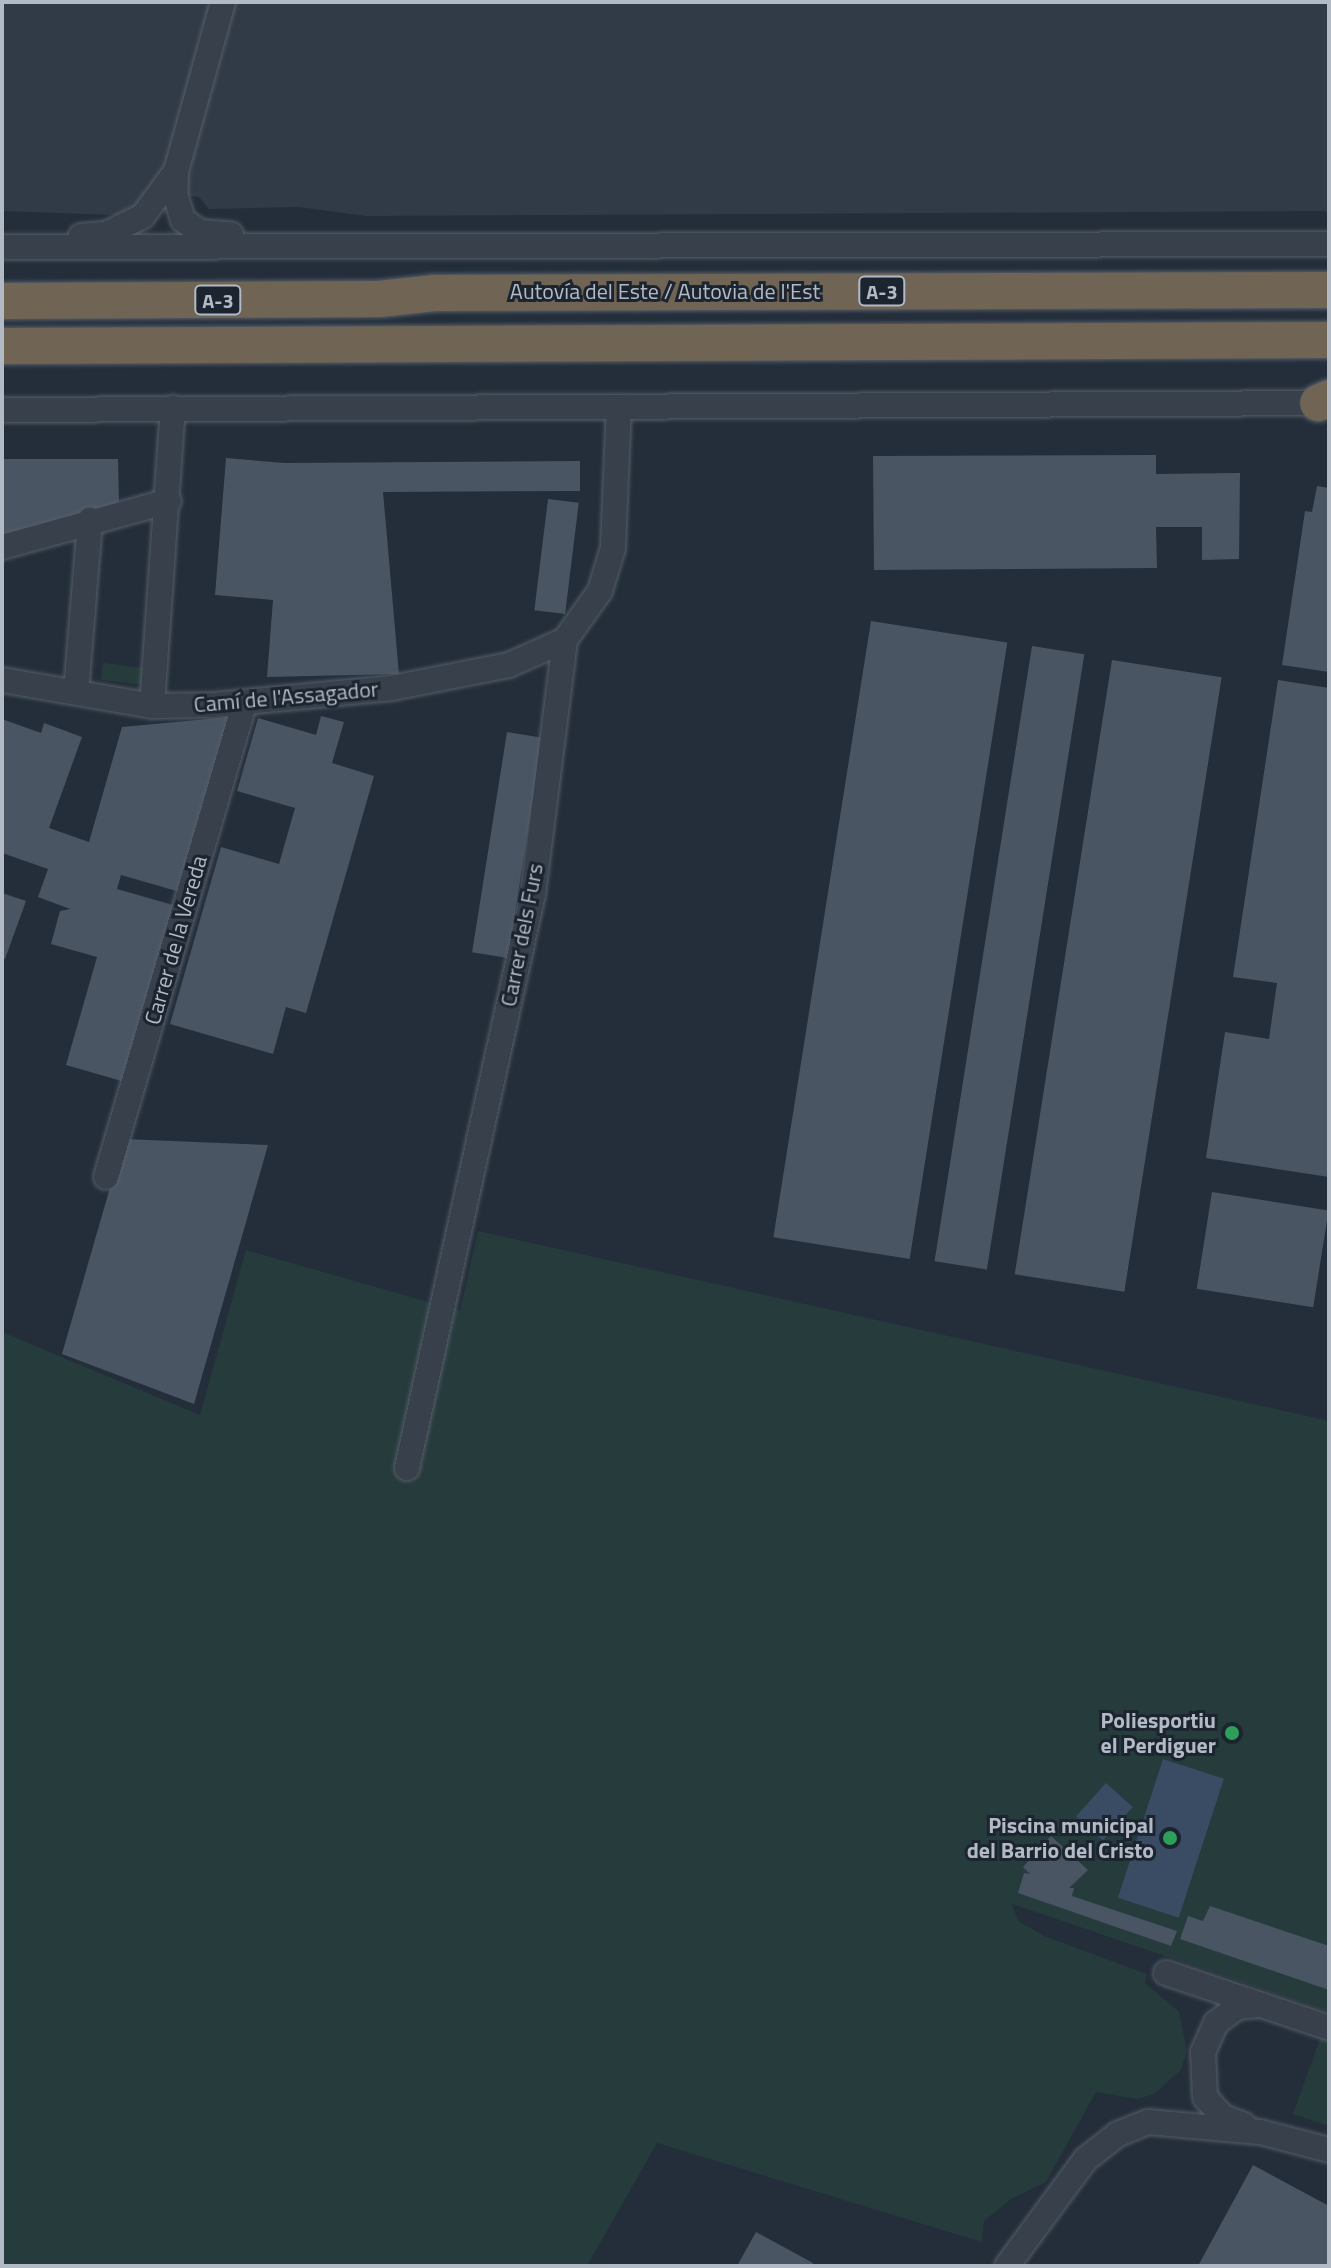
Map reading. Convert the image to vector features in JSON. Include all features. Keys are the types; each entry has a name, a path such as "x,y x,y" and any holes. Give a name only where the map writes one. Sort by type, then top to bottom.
{"highway":[{"path":"2,279 374,280 434,293"},
{"name":"Autovía del Este / Autovia de l'Est","path":"2,301 379,299 434,293 1329,290"},
{"name":"A-3","path":"2,346 1329,340"}],"street":[{"path":"143,248 176,182 223,2"},
{"path":"2,245 106,234 143,216 176,182"},
{"path":"176,182 183,220 200,232 320,248"},
{"path":"2,245 320,248 1329,244"},
{"path":"2,410 1325,401"},
{"name":"Carrer dels Furs","path":"407,1468 533,894 565,640 600,591 613,548 619,407"},
{"path":"152,706 169,501 173,408"},
{"path":"2,564 2,547 90,520 169,501"},
{"path":"76,692 90,520"},
{"name":"Camí de l'Assagador","path":"2,680 152,706 245,702 392,688 509,665 565,640"},
{"name":"Carrer de la Vereda","path":"106,1177 245,702"},
{"path":"1166,1973 1329,2028"},
{"path":"1262,2005 1237,2007 1216,2023 1203,2052 1201,2076 1205,2097 1223,2117 1260,2132 1329,2150"},
{"path":"1007,2266 1086,2159 1118,2134 1148,2122 1260,2132"}],"shaded area":[{"path":"2,2 1329,2 1329,211 366,216 299,207 209,209 199,197 175,194 143,216 2,211"}],"green space":[{"path":"103,663 146,668 144,685 101,680"},
{"path":"478,1231 1329,1421 1329,2012 1012,1904 1018,1921 1044,1936 1147,1974 1145,1983 1179,2012 1187,2051 1181,2070 1154,2094 1138,2099 1096,2092 1046,2182 1011,2199 984,2221 982,2242 657,2143 587,2266 2,2266 2,1332 200,1415 246,1250 460,1311"},
{"path":"1321,2036 1329,2039 1329,2126 1293,2114"}],"water":[{"name":"Piscina municipal del Barrio del Cristo","path":"1163,1759 1224,1779 1179,1918 1118,1898"},
{"path":"1106,1783 1133,1807 1103,1841 1076,1816"}],"building":[{"path":"1156,455 1156,474 1240,473 1239,559 1202,560 1202,527 1156,527 1157,568 874,570 873,456"},
{"path":"226,458 284,463 580,461 580,491 383,492 399,674 267,677 273,600 215,595"},
{"path":"2,459 118,459 119,506 2,540"},
{"path":"1317,486 1329,488 1329,672 1282,665 1305,511 1312,512"},
{"path":"548,499 579,503 565,614 534,610"},
{"path":"871,621 1007,643 910,1259 773,1237"},
{"path":"1032,646 1084,654 987,1270 935,1261"},
{"path":"1112,660 1222,677 1124,1292 1015,1274"},
{"path":"1278,680 1329,688 1329,1177 1206,1158 1225,1032 1269,1039 1277,983 1233,977"},
{"path":"321,716 344,722 332,763 374,776 306,1013 286,1007 273,1054 170,1024 221,847 279,864 295,808 237,791 258,718 316,735"},
{"path":"230,717 180,892 121,875 117,889 173,905 125,1082 66,1065 97,957 51,944 60,911 70,909 38,897 48,869 2,853 2,719 41,733 44,723 82,737 49,828 89,842 122,727"},
{"path":"507,732 543,738 508,958 472,952"},
{"path":"2,893 26,901 5,959 2,958"},
{"path":"124,1139 268,1145 194,1404 62,1354"},
{"path":"1212,1192 1329,1210 1313,1307 1197,1289"},
{"path":"1051,1836 1088,1870 1069,1888 1074,1888 1072,1896 1177,1931 1171,1946 1018,1893 1024,1873 1030,1874 1023,1867"},
{"path":"1210,1906 1329,1946 1329,1990 1180,1939 1188,1916 1203,1921"},
{"path":"1253,2165 1329,2206 1329,2266 1198,2266"},
{"path":"756,2232 813,2263 811,2266 737,2266"}],"place":[{"name":"Poliesportiu el Perdiguer","path":"1232,1733"},
{"name":"Piscina municipal del Barrio del Cristo","path":"1170,1838"}]}
